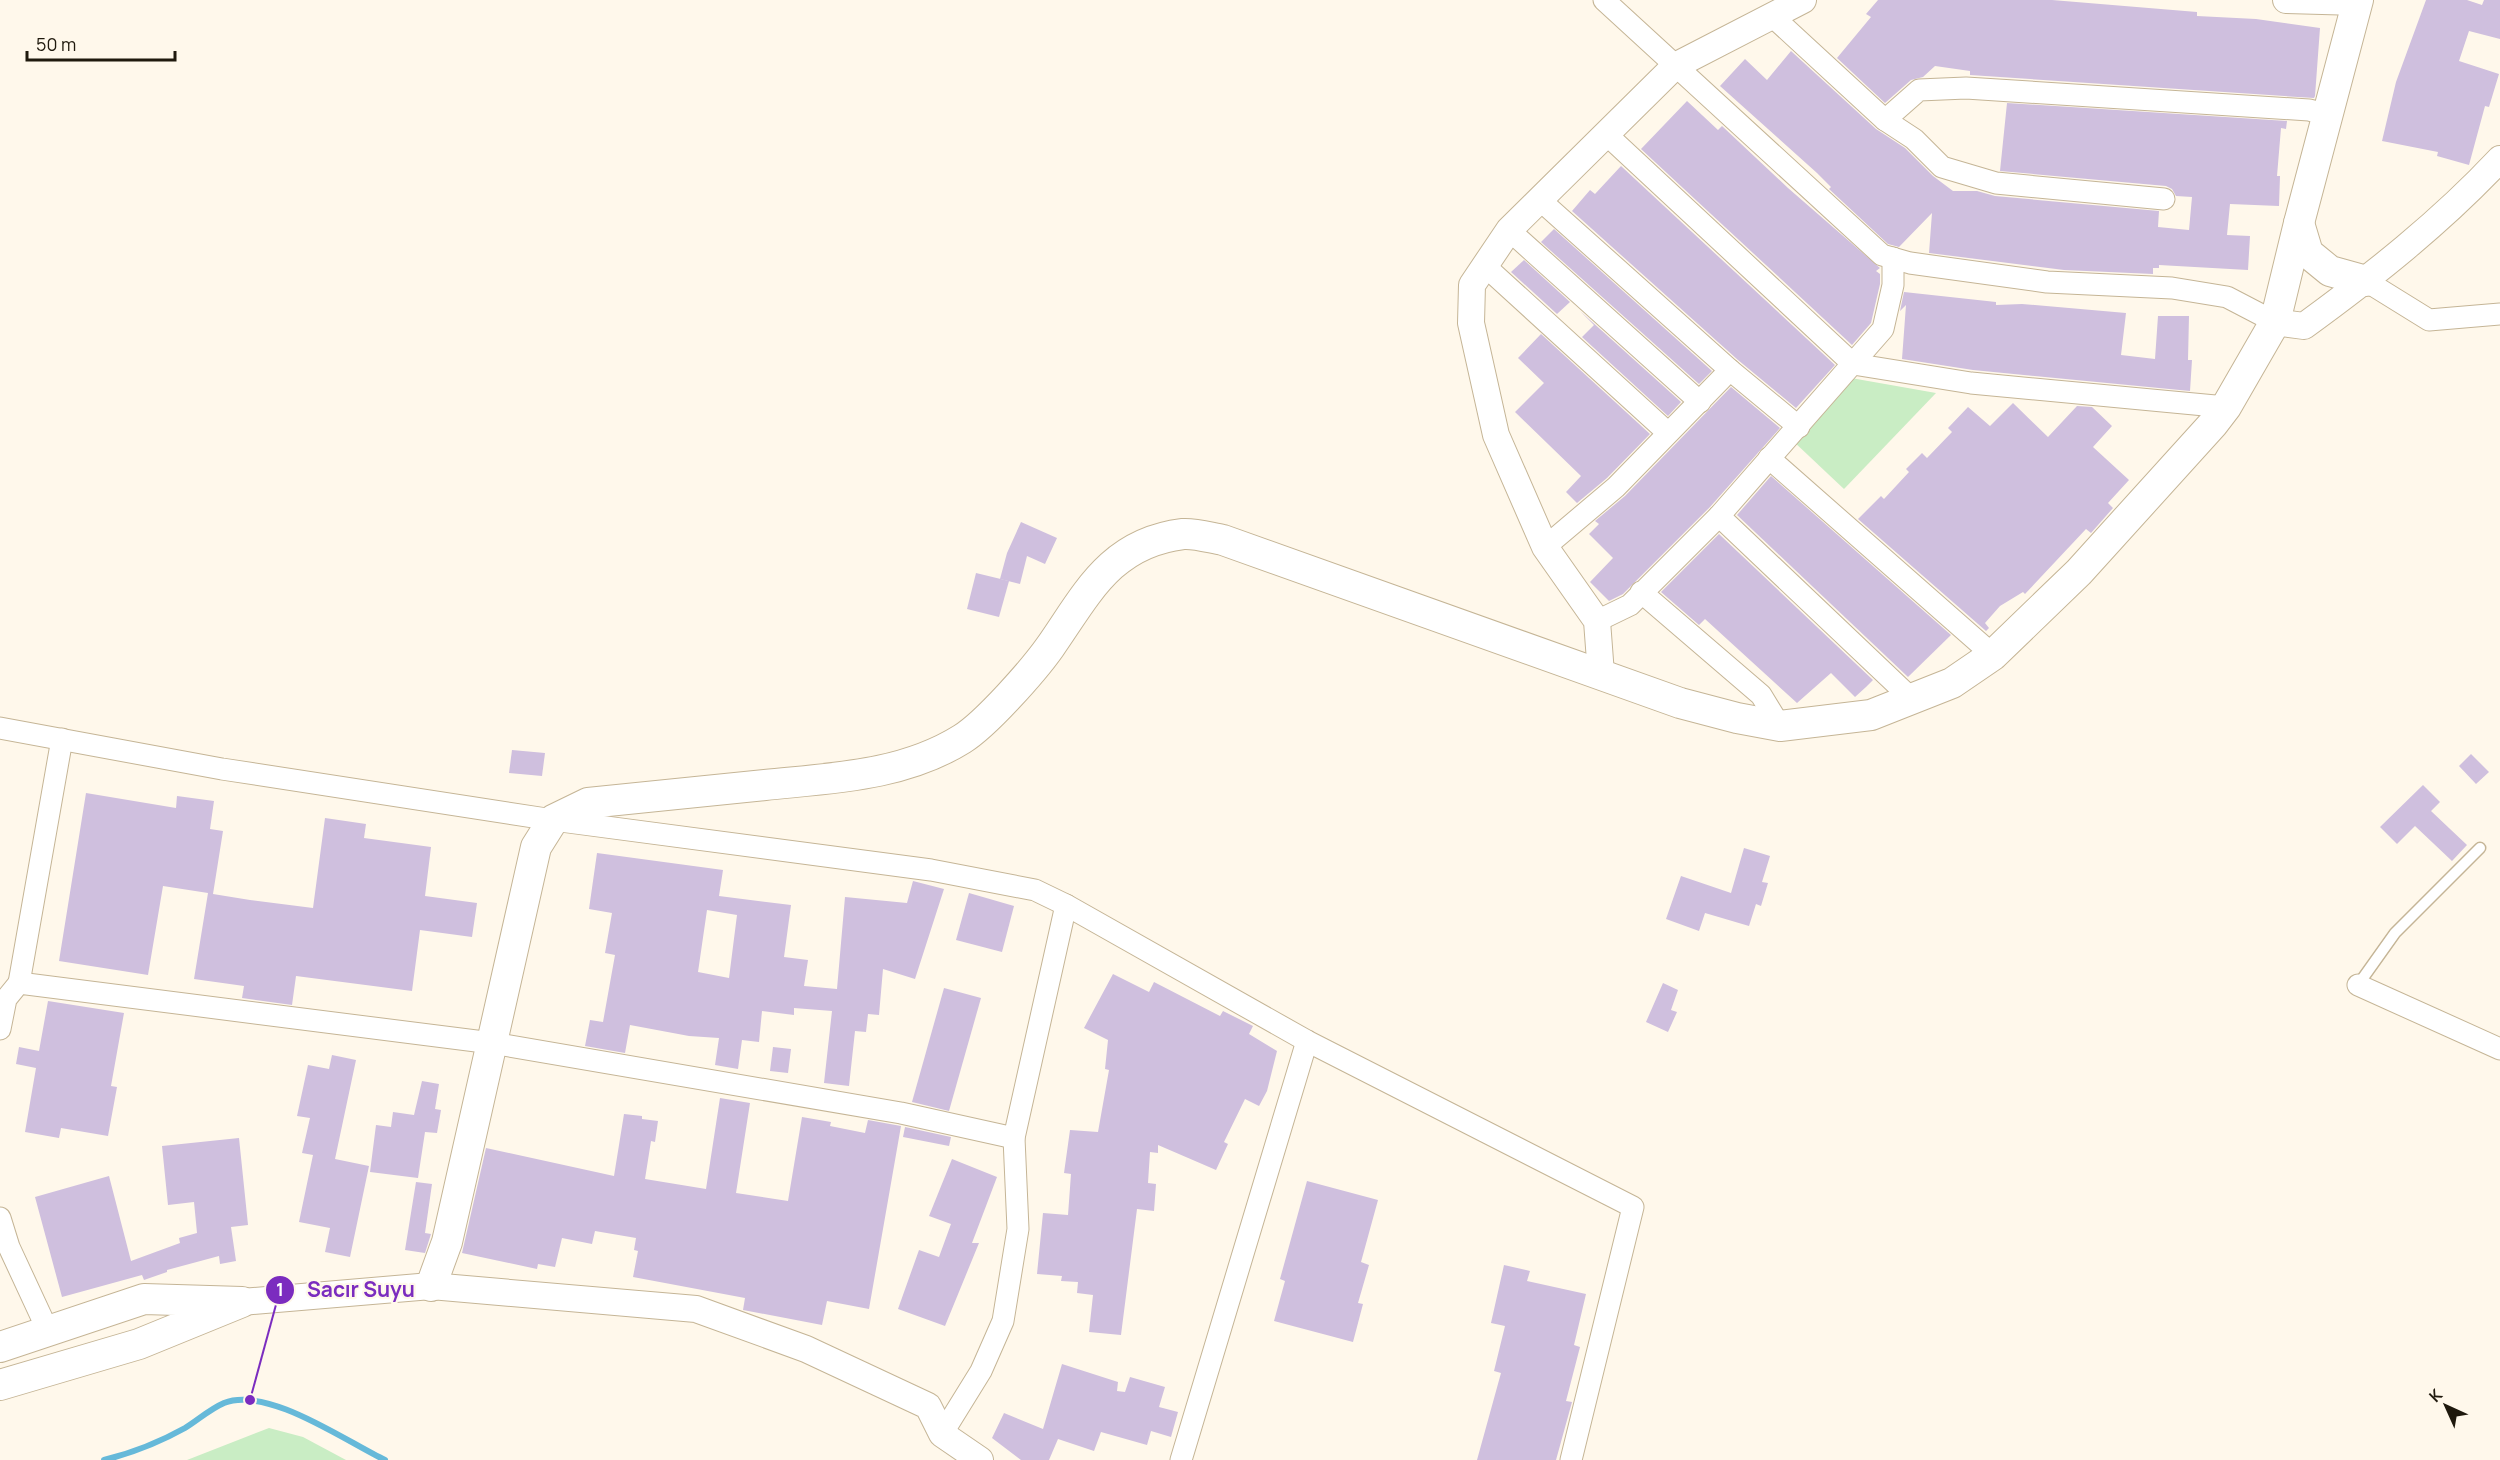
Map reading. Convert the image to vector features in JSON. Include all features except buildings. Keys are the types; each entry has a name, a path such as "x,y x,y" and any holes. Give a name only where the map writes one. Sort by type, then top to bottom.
{"main road":[{"path":"431,1286 447,1242 536,848 553,820 588,803 868,774 918,761 963,739 1005,700 1049,649 1084,593 1116,561 1150,541 1185,534 1223,540 1680,703 1737,718 1780,726 1871,715 1952,683 1993,656 2079,572 2226,407 2275,322 2358,1"},
{"path":"2299,223 2308,254 2330,271 2366,281"},
{"path":"0,1347 144,1299 242,1302"},
{"path":"0,1385 139,1344 242,1302"}],"street":[{"path":"1604,0 1882,255 1893,258 2047,282 2172,288 2227,297 2275,322 2304,326 2366,281 2461,201 2500,159"},
{"path":"1601,674 1597,621 1545,547 1496,435 1471,323 1473,285 1509,230 1675,66 1803,0"},
{"path":"2286,0 2358,1"},
{"path":"1772,15 1885,120 1914,139 1942,167 1996,183 2164,199"},
{"path":"1885,120 1919,90 1966,88 2309,110 2329,115"},
{"path":"1606,134 1852,364 1971,383 2226,407"},
{"path":"1540,200 1730,370 1798,427"},
{"path":"1509,230 1700,402"},
{"path":"1597,621 1630,605 1719,516 1883,329 1893,285 1893,258"},
{"path":"1485,266 1667,432"},
{"path":"2366,281 2429,320 2500,314"},
{"path":"1545,547 1616,487 1667,432 1730,370"},
{"path":"1769,458 1993,656"},
{"path":"1719,516 1913,699"},
{"path":"1641,592 1761,694 1780,726"},
{"path":"0,728 222,769 553,820 931,870 1035,890 1066,905 1307,1041 1634,1206 1571,1460"},
{"path":"0,1029 6,999 19,983 62,739"},
{"path":"942,1434 981,1371 1003,1321 1018,1229 1014,1138 1066,905"},
{"path":"19,983 492,1043 901,1113 1014,1138"},
{"path":"2358,985 2500,1049"},
{"path":"1181,1460 1307,1041"},
{"path":"0,1218 9,1247 48,1331"},
{"path":"242,1302 431,1286 696,1309 806,1349 928,1406 942,1434 980,1460"}],"lane":[{"path":"2358,985 2395,933 2480,848"}],"green space":[{"path":"1851,378 1936,393 1844,489 1792,440"},
{"path":"269,1428 303,1437 346,1460 187,1460"}],"waterway":[{"path":"104,1460 156,1442 185,1428 219,1405 242,1400 262,1402 306,1418 385,1460"}],"place":[{"name":"Sacır Suyu","path":"250,1400"}]}
